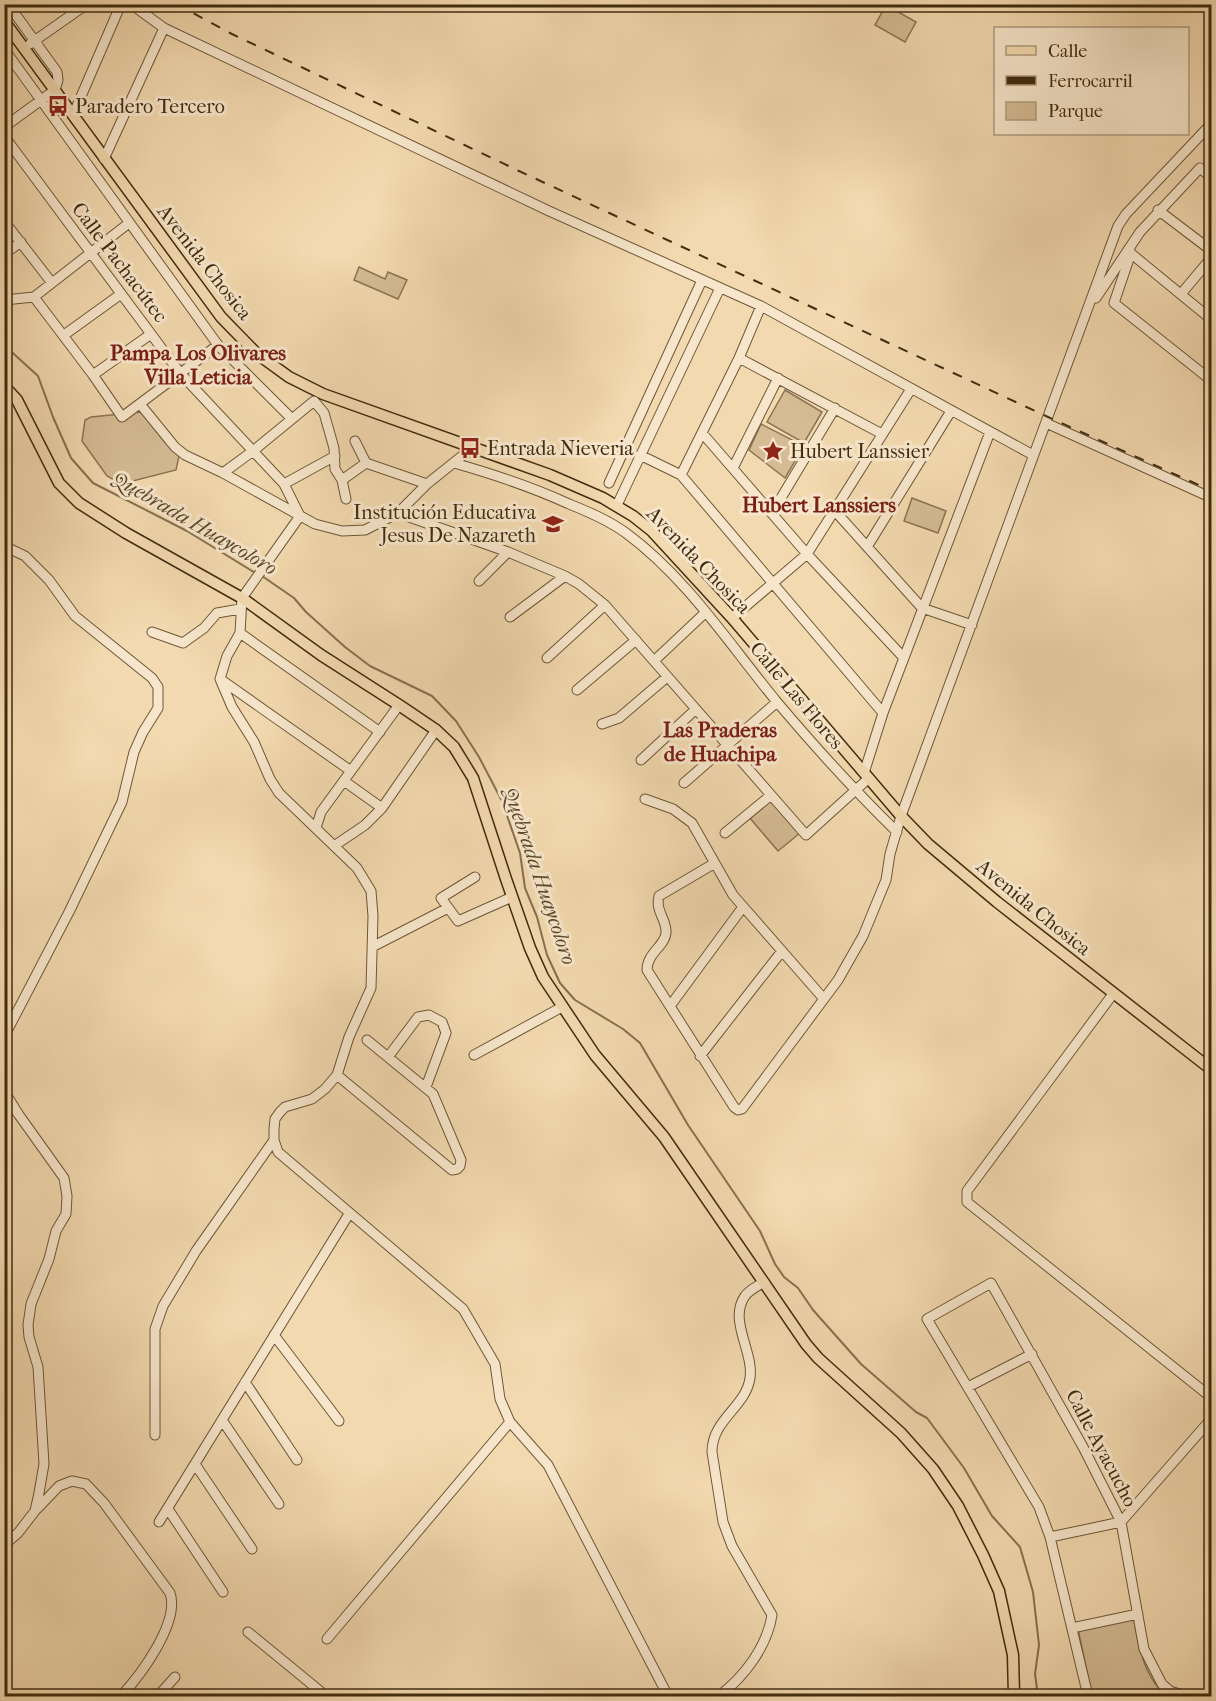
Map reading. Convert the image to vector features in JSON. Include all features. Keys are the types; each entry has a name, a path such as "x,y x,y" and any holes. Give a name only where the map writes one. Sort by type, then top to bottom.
{"main road":[{"name":"Avenida Chosica","path":"4,21 221,317 256,353 289,377 323,394 550,475 617,505 652,531 732,618 928,844 997,902 1212,1070"},
{"path":"6,390 17,400 59,483 68,494 126,533 242,598 321,655 436,730 453,747 473,778 530,948 543,977 562,1007 594,1055 664,1137 806,1344 818,1358 901,1432 933,1469 957,1506 999,1591 1013,1655 1014,1696"}],"street":[{"path":"4,128 55,90 58,80 57,72 8,4"},
{"path":"24,48 87,4"},
{"path":"73,115 121,4"},
{"path":"131,4 164,28 549,211 761,306 1033,455"},
{"path":"104,159 164,28"},
{"path":"4,49 218,345 292,419"},
{"path":"715,863 659,896 657,905 666,931 665,938 649,958 647,970 700,1056 738,1110 742,1109 838,980 863,936 886,880 890,854 897,832 1118,225 1212,123"},
{"name":"Calle Pachacútec","path":"4,136 180,373 284,484 300,516"},
{"path":"1088,310 1129,252 1140,232 1158,210 1200,168 1212,178"},
{"path":"1158,210 1212,251"},
{"path":"4,221 52,283"},
{"path":"4,300 34,297 129,224"},
{"path":"4,254 21,242"},
{"path":"1129,252 1212,320"},
{"path":"1129,252 1114,303 1212,381"},
{"path":"1180,294 1212,257"},
{"path":"609,483 702,280"},
{"path":"617,505 720,288"},
{"path":"64,335 121,294"},
{"path":"34,297 122,417 218,345"},
{"path":"681,475 739,358 761,306"},
{"path":"93,375 151,334"},
{"path":"739,358 882,434"},
{"path":"733,468 778,378"},
{"path":"732,618 807,554 911,389"},
{"path":"223,473 314,401 324,413 335,456 335,469 342,480 346,499"},
{"path":"140,404 174,447 185,455 223,473 315,524 342,531 365,530 398,513 427,484 472,448"},
{"path":"772,513 835,408"},
{"path":"867,547 951,411"},
{"path":"1046,423 1212,498"},
{"path":"398,513 508,552 579,584 605,605 655,660 667,677 806,835 855,791 867,776 883,713 990,432"},
{"path":"703,434 807,554 903,658"},
{"path":"355,441 366,463 427,484"},
{"path":"640,455 681,475 772,585 883,713"},
{"path":"284,484 335,456"},
{"path":"342,480 366,463"},
{"name":"Calle Las Flores","path":"454,463 540,491 603,518 644,548 706,612 777,702 855,791 897,832"},
{"path":"835,511 922,608 972,625"},
{"path":"300,516 242,598 240,633 227,656 220,679 232,707 254,742 270,779 279,793 357,868 371,891 373,916 371,988 349,1037 337,1075 312,1099 285,1107 275,1119 274,1140 278,1152 348,1214 463,1309 495,1364 500,1399 510,1422 548,1465 668,1696"},
{"path":"4,546 25,556 49,580 75,616 152,678 158,687 159,697 158,708 134,752 122,802 4,1041"},
{"path":"479,581 508,552"},
{"path":"510,617 565,576"},
{"path":"547,658 605,605"},
{"path":"152,632 183,643 204,628 217,614 240,609"},
{"path":"655,660 706,612"},
{"path":"240,633 380,732"},
{"path":"577,690 636,640"},
{"path":"602,724 619,718 667,677"},
{"path":"220,679 351,771"},
{"path":"684,783 777,702"},
{"path":"316,828 321,812 399,705"},
{"path":"641,760 696,709"},
{"path":"334,846 365,825 382,808 436,730"},
{"path":"344,781 382,808"},
{"path":"725,833 771,795"},
{"path":"645,799 673,809 692,823 733,895 824,999"},
{"path":"475,877 441,898 458,921 512,897"},
{"path":"670,1006 743,907"},
{"path":"372,947 448,908"},
{"path":"700,1056 782,951"},
{"path":"1113,994 967,1191 966,1202 1212,1398"},
{"path":"474,1055 562,1007"},
{"path":"388,1057 418,1017 429,1015 442,1022 446,1033 426,1087"},
{"path":"337,1075 452,1170 457,1170 461,1160 433,1094 367,1040"},
{"path":"4,1081 8,1096 19,1115 63,1178 67,1196 66,1214 56,1231 49,1259 31,1304 28,1325 38,1367 44,1464 35,1511"},
{"path":"155,1435 155,1329 163,1306 196,1251 274,1140"},
{"path":"159,1522 348,1214"},
{"path":"719,1696 731,1687 754,1659 772,1615 732,1546 723,1522 712,1452 712,1441 716,1431 747,1390 750,1365 739,1318 745,1295 764,1282"},
{"name":"Calle Ayacucho","path":"968,1387 927,1319 991,1283 1083,1447 1121,1522 1144,1649 1169,1694 1186,1696"},
{"path":"274,1335 339,1421"},
{"path":"1032,1354 968,1387 1039,1507 1050,1537 1088,1696"},
{"path":"245,1382 297,1460"},
{"path":"1050,1537 1121,1522 1212,1418"},
{"path":"222,1420 279,1504"},
{"path":"327,1639 510,1422"},
{"path":"195,1464 252,1549"},
{"path":"4,1545 18,1533 59,1486 72,1481 86,1484 104,1503 170,1593 173,1605 153,1655 135,1682 121,1696"},
{"path":"168,1509 223,1592"},
{"path":"1072,1628 1138,1614"},
{"path":"248,1632 326,1696"},
{"path":"158,1696 175,1677"}],"green space":[{"path":"886,5 916,22 905,42 875,25"},
{"path":"359,267 385,279 388,272 407,280 398,299 354,280"},
{"path":"785,390 822,412 804,443 767,422"},
{"path":"140,412 179,456 176,470 121,484 107,476 82,441 85,420 91,417"},
{"path":"761,424 804,446 785,478 749,450"},
{"path":"912,498 946,511 938,533 904,521"},
{"path":"771,798 800,833 778,851 749,817"},
{"path":"1133,1616 1146,1668 1165,1695 1095,1696 1091,1691 1078,1629"}],"waterway":[{"name":"Quebrada Huaycoloro","path":"4,345 38,376 71,458 93,483 187,531 257,574"},
{"name":"Quebrada Huaycoloro","path":"262,576 294,598 345,647 370,666 432,696 456,721 479,757 502,801 520,853 525,888 537,917 547,955 560,983 575,1000 623,1029 640,1043 688,1125 760,1231 775,1264 784,1277 798,1288 813,1310 861,1364 916,1412 927,1418 964,1468 992,1516 1020,1547 1033,1592 1039,1645 1035,1674 1038,1696"}],"railway":[{"path":"176,4 232,34 519,171 1212,491"}],"place":[{"name":"Paradero Tercero","path":"58,106"},
{"name":"Entrada Nieveria","path":"470,448"},
{"name":"Hubert Lanssier","path":"773,451"},
{"name":"Institución Educativa Jesus De Nazareth","path":"553,524"}],"district":[{"name":"Pampa Los Olivares Villa Leticia","path":"198,365"},
{"name":"Hubert Lanssiers","path":"819,505"},
{"name":"Las Praderas de Huachipa","path":"720,742"}]}
